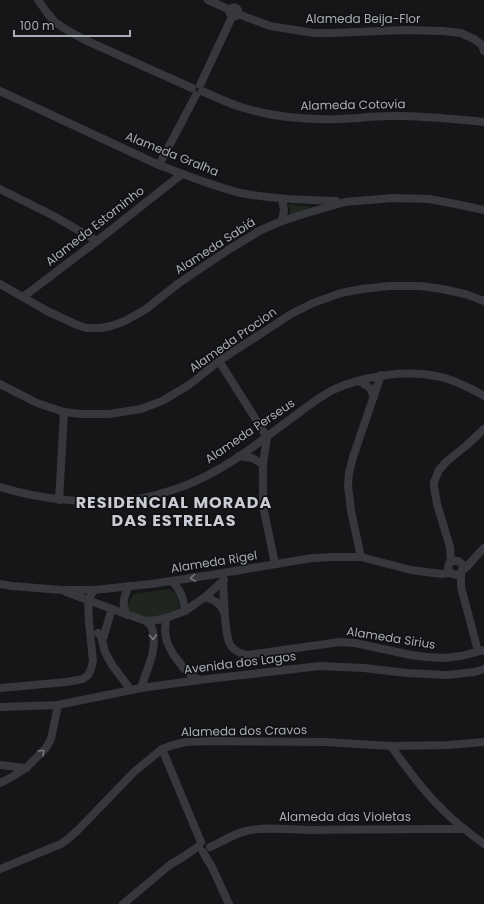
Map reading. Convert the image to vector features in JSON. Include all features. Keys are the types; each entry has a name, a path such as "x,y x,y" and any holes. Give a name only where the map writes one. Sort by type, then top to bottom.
{"street":[{"name":"Alameda Cotovia","path":"38,0 56,22 65,29 85,40 225,102 257,112 294,118 316,119 390,116 431,117 484,122"},
{"name":"Alameda Beija-Flor","path":"208,0 235,10 270,26 314,33 332,34 404,30 443,31 461,34 474,39 483,46"},
{"path":"159,164 197,90 235,10"},
{"name":"Alameda Gralha","path":"1,91 159,164 211,184 240,192 273,198 345,202"},
{"name":"Alameda Estorninho","path":"23,296 97,241 182,174"},
{"path":"0,189 52,215 97,241"},
{"name":"Alameda Sabiá","path":"0,284 74,324 86,328 101,328 125,321 146,309 179,283 228,250 261,230 282,221 345,202 393,198 428,199 484,210"},
{"path":"282,199 284,210 282,221"},
{"name":"Alameda Procion","path":"0,384 36,403 64,412 109,414 141,409 162,401 189,385 219,361 291,314 313,303 341,293 389,286 420,286 465,294 484,301"},
{"path":"219,361 267,437 263,464 263,506 275,564"},
{"name":"Alameda Perseus","path":"0,487 34,496 59,500 111,501 138,499 184,486 206,476 239,456 316,400 331,391 349,383 381,375 394,373 422,373 448,379 465,385 484,396"},
{"path":"361,557 351,510 348,486 349,473 381,375"},
{"path":"359,381 370,388 374,397"},
{"path":"59,500 64,412"},
{"path":"481,651 460,587 456,582 456,567 437,504 434,482 446,462 467,446 484,429"},
{"path":"239,456 252,458 263,464"},
{"name":"Alameda Rigel","path":"0,584 62,590 94,590 172,581 312,558 361,557 411,570 431,572 441,567 467,566 481,551"},
{"path":"62,590 88,601 146,621 157,620 185,611 205,597 232,572"},
{"path":"211,575 220,583"},
{"path":"172,581 179,589 185,611"},
{"name":"Alameda Sirius","path":"220,583 228,641 235,650 241,654 247,655 340,642 355,643 426,657 443,658 461,656 481,651"},
{"path":"127,615 123,601 129,586"},
{"path":"0,688 67,682 83,679 88,675 93,661 88,601 94,590"},
{"path":"205,597 219,604 225,617"},
{"path":"101,636 104,636 112,609"},
{"path":"166,618 165,632 167,642 178,662 185,670 199,680"},
{"path":"141,688 152,656 154,643 153,631 146,621"},
{"path":"90,629 101,636 105,652 112,665 131,690"},
{"name":"Avenida dos Lagos","path":"0,707 58,705 141,688 320,666 447,675 484,670"},
{"path":"0,783 26,768 49,744 58,705"},
{"name":"Alameda dos Cravos","path":"0,868 61,844 79,829 134,772 162,749 173,745 186,742 208,741 325,742 391,746 484,742"},
{"path":"391,746 406,767 442,810 484,844"},
{"path":"162,749 197,830 201,833 205,846 212,860 211,865 229,904"},
{"path":"0,765 26,768"},
{"name":"Alameda das Violetas","path":"123,904 171,864 183,857 190,856 205,846 223,842 227,838 246,831 268,829 464,829"}],"shaded area":[{"path":"288,204 312,207 289,216 290,209"},
{"path":"169,589 176,594 179,607 172,613 156,618 142,617 130,613 127,607 134,594"}],"district":[{"name":"RESIDENCIAL MORADA DAS ESTRELAS","path":"174,511"}]}
